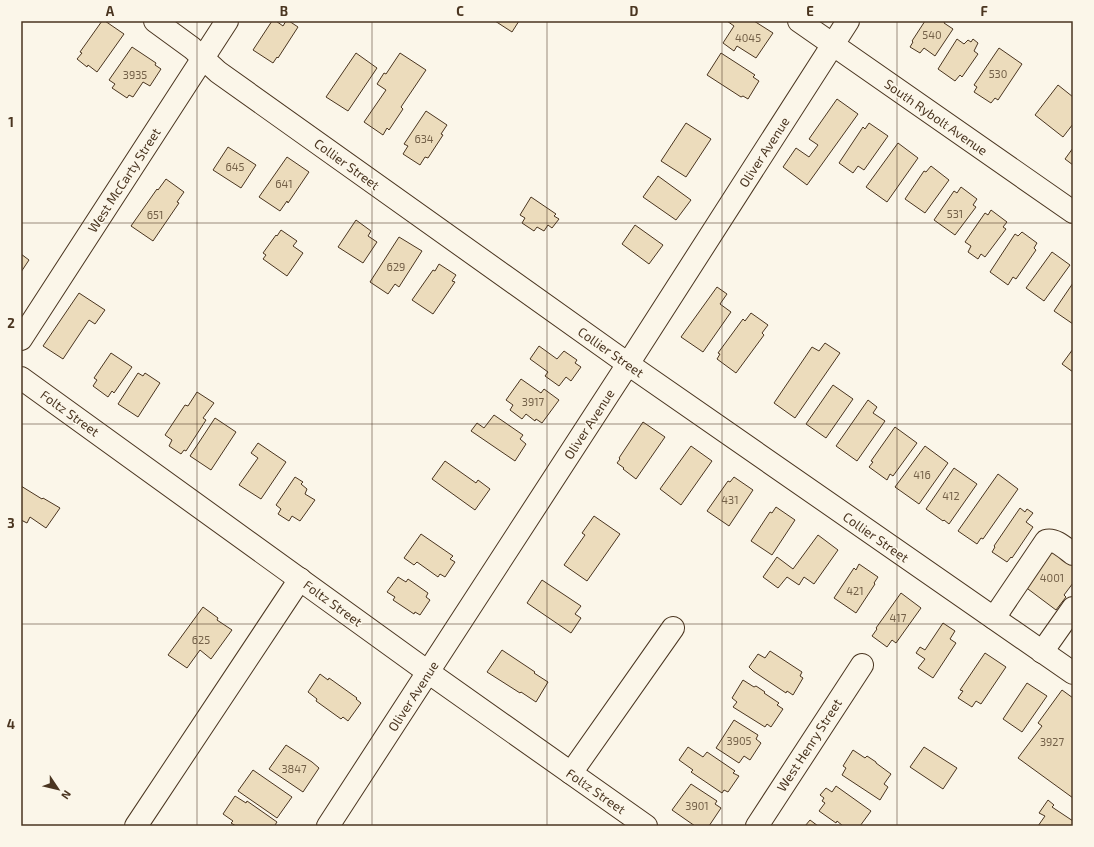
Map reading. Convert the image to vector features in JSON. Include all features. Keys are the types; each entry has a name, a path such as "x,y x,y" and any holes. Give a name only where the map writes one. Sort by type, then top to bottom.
{"street":[{"name":"Collier Street","path":"155,21 192,48 218,72 628,364 1073,673"},
{"name":"West McCarty Street","path":"21,339 227,21"},
{"name":"South Rybolt Avenue","path":"799,21 1073,212"},
{"name":"Oliver Avenue","path":"328,826 628,364 848,21"},
{"name":"Foltz Street","path":"21,378 428,672 646,826"},
{"path":"994,618 1046,541 1051,540 1073,554"},
{"path":"136,826 300,579"},
{"path":"1042,652 1073,608"},
{"path":"571,774 673,628"},
{"name":"West Henry Street","path":"757,826 862,665"}],"building":[{"path":"102,21 105,21 124,34 97,72 88,65 87,67 77,59 82,53 80,52"},
{"path":"272,21 276,21 283,26 286,21 289,21 298,27 278,58 277,57 273,63 253,50"},
{"path":"495,21 519,21 512,32"},
{"path":"727,21 754,21 773,33 756,58 737,46 734,51 723,43 734,26"},
{"path":"925,21 945,21 944,23 953,29 935,56 924,48 920,53 910,47 913,42 912,41"},
{"path":"957,39 964,44 968,40 971,42 973,39 978,43 974,51 978,54 962,77 960,75 955,81 938,69"},
{"path":"132,47 156,63 155,65 161,69 150,86 143,82 133,97 129,95 127,98 112,88 115,84 109,80"},
{"path":"999,48 1022,64 998,100 995,98 991,103 974,92 977,87 974,85"},
{"path":"356,53 377,68 348,111 326,97"},
{"path":"400,53 426,70 401,107 403,109 389,130 387,128 383,135 364,122 386,90 377,84 384,73 386,74"},
{"path":"721,53 755,75 753,77 759,81 748,99 743,96 741,97 707,75"},
{"path":"1058,85 1073,97 1073,124 1063,137 1035,115"},
{"path":"837,99 858,114 807,185 783,167 796,148 809,157 818,145 809,139"},
{"path":"426,111 447,125 441,134 443,135 428,158 425,157 420,165 403,154 408,146 404,144"},
{"path":"686,123 711,139 686,177 661,161"},
{"path":"869,123 888,136 864,170 858,166 853,173 839,163 863,127 865,129"},
{"path":"898,143 918,158 887,202 866,187"},
{"path":"228,147 256,165 241,188 213,170"},
{"path":"1073,148 1073,165 1065,159"},
{"path":"287,157 309,172 288,203 287,201 280,211 259,197"},
{"path":"931,166 949,180 925,213 905,199 924,171 926,172"},
{"path":"658,176 691,200 676,220 643,197"},
{"path":"166,179 184,192 177,202 179,203 153,241 131,226 157,189 158,190"},
{"path":"961,187 977,199 973,205 976,207 955,235 934,220 954,191 957,193"},
{"path":"531,197 556,214 554,216 559,219 552,228 548,225 544,231 537,227 534,231 522,223 525,218 520,215"},
{"path":"991,210 1007,222 1003,227 1006,229 985,257 981,254 978,259 968,252 971,246 965,242 985,213 988,215"},
{"path":"356,220 371,231 368,236 377,242 363,263 338,247"},
{"path":"635,225 663,245 649,264 622,244"},
{"path":"281,230 297,241 293,246 303,253 287,276 263,259 266,255 263,253"},
{"path":"1022,232 1037,243 1034,248 1036,250 1016,279 1013,277 1008,285 990,272 1015,234 1018,236"},
{"path":"399,237 422,251 399,287 395,284 388,294 370,282"},
{"path":"1052,252 1070,265 1044,301 1026,288"},
{"path":"21,254 29,260 21,272"},
{"path":"439,264 456,275 452,281 455,282 433,314 412,300 433,270 435,271"},
{"path":"1073,283 1073,324 1054,311"},
{"path":"717,287 727,294 720,304 731,312 703,352 681,337"},
{"path":"79,293 105,310 95,324 89,320 63,359 43,346"},
{"path":"751,313 768,325 762,333 764,335 736,373 717,359 720,354 718,353 743,319 745,321"},
{"path":"825,343 840,353 795,418 774,403 812,347 819,351"},
{"path":"539,346 557,359 564,351 577,360 575,363 581,367 571,381 566,377 559,386 545,376 548,372 530,359"},
{"path":"1073,349 1073,372 1062,364"},
{"path":"111,353 132,367 114,393 112,391 108,397 93,386 97,380 94,378"},
{"path":"138,373 143,376 145,373 160,383 138,417 118,404"},
{"path":"521,379 541,393 544,389 559,400 542,423 536,419 535,421 526,414 522,419 510,410 513,405 506,400"},
{"path":"833,385 853,399 826,438 806,424"},
{"path":"197,392 214,403 203,418 206,420 186,451 184,450 181,454 169,446 172,440 165,435 185,405 188,406"},
{"path":"868,400 877,407 873,413 885,421 857,461 836,446"},
{"path":"494,415 523,435 520,439 526,444 515,461 471,431 477,423 484,428"},
{"path":"215,418 236,432 211,470 190,456"},
{"path":"643,422 665,437 636,479 617,463"},
{"path":"895,427 917,443 893,476 890,474 887,480 869,467 873,462 871,461"},
{"path":"258,443 286,462 261,499 239,485 258,458 251,453"},
{"path":"691,446 712,461 681,505 660,489"},
{"path":"925,446 948,463 919,504 895,487"},
{"path":"445,461 476,483 478,480 490,489 475,510 432,479"},
{"path":"954,468 977,484 949,524 926,509"},
{"path":"998,474 1018,489 983,539 981,538 977,544 958,531"},
{"path":"295,477 303,482 301,484 307,489 305,494 315,500 300,521 292,516 289,521 278,514 281,509 276,505"},
{"path":"734,477 753,490 729,526 707,511 728,481 730,482"},
{"path":"21,486 60,508 46,528 30,517 27,523 21,520"},
{"path":"776,507 795,520 772,555 751,541 770,512 772,513"},
{"path":"1020,508 1025,512 1027,509 1033,513 1026,522 1033,527 1012,558 1011,557 1007,562 992,552 995,547 994,546"},
{"path":"594,516 620,534 587,581 564,565 585,535 582,533"},
{"path":"421,534 453,556 450,559 455,562 445,577 440,574 438,577 417,562 414,565 404,558"},
{"path":"818,535 838,550 814,584 804,577 799,585 787,577 778,588 763,577 777,557 793,569"},
{"path":"1051,550 1073,566 1073,583 1064,595 1066,597 1056,610 1024,586"},
{"path":"859,564 878,577 856,613 834,598 854,568 856,570"},
{"path":"398,577 406,582 408,579 428,593 426,597 430,600 420,615 415,612 414,614 393,600 395,597 387,592"},
{"path":"542,580 581,606 575,614 581,618 571,633 527,603"},
{"path":"901,593 921,608 896,643 892,640 887,647 872,636"},
{"path":"203,607 218,618 217,620 232,630 211,659 200,650 187,668 168,655"},
{"path":"943,623 955,631 950,639 956,643 933,678 918,668 925,659 916,653 920,647 925,650"},
{"path":"502,650 548,682 536,702 487,672"},
{"path":"770,651 802,672 800,676 803,678 793,695 787,691 786,693 749,667 758,654 765,658"},
{"path":"985,653 1006,667 981,704 976,701 972,707 958,698 963,691 960,690"},
{"path":"320,674 328,680 329,678 357,698 356,699 361,703 348,721 343,717 341,719 316,701 317,699 308,692"},
{"path":"743,680 765,692 764,693 779,703 777,705 783,709 771,727 767,724 765,727 733,707 737,702 732,698"},
{"path":"1027,683 1047,696 1022,732 1003,719"},
{"path":"1062,690 1073,698 1073,798 1018,758 1042,726 1038,723"},
{"path":"734,720 758,735 756,739 761,743 750,760 744,756 739,763 716,748"},
{"path":"286,745 319,768 303,792 269,769"},
{"path":"688,747 703,757 707,752 735,771 733,773 739,776 728,792 724,790 722,793 691,772 693,770 679,760"},
{"path":"924,747 957,768 943,789 910,767"},
{"path":"853,750 865,758 867,756 891,774 884,784 888,787 880,800 842,775 846,768 843,766"},
{"path":"253,770 292,797 277,818 238,791"},
{"path":"691,784 717,801 715,804 721,808 709,826 695,826 672,810"},
{"path":"836,786 871,811 860,826 843,826 819,811 825,803 822,801 824,798 820,795 826,788 832,792"},
{"path":"235,796 246,803 247,801 277,822 275,825 276,826 236,826 231,823 233,821 223,814"},
{"path":"1048,800 1054,805 1052,807 1073,821 1073,826 1038,826 1045,816 1039,813"},
{"path":"810,820 818,826 805,826"}]}
